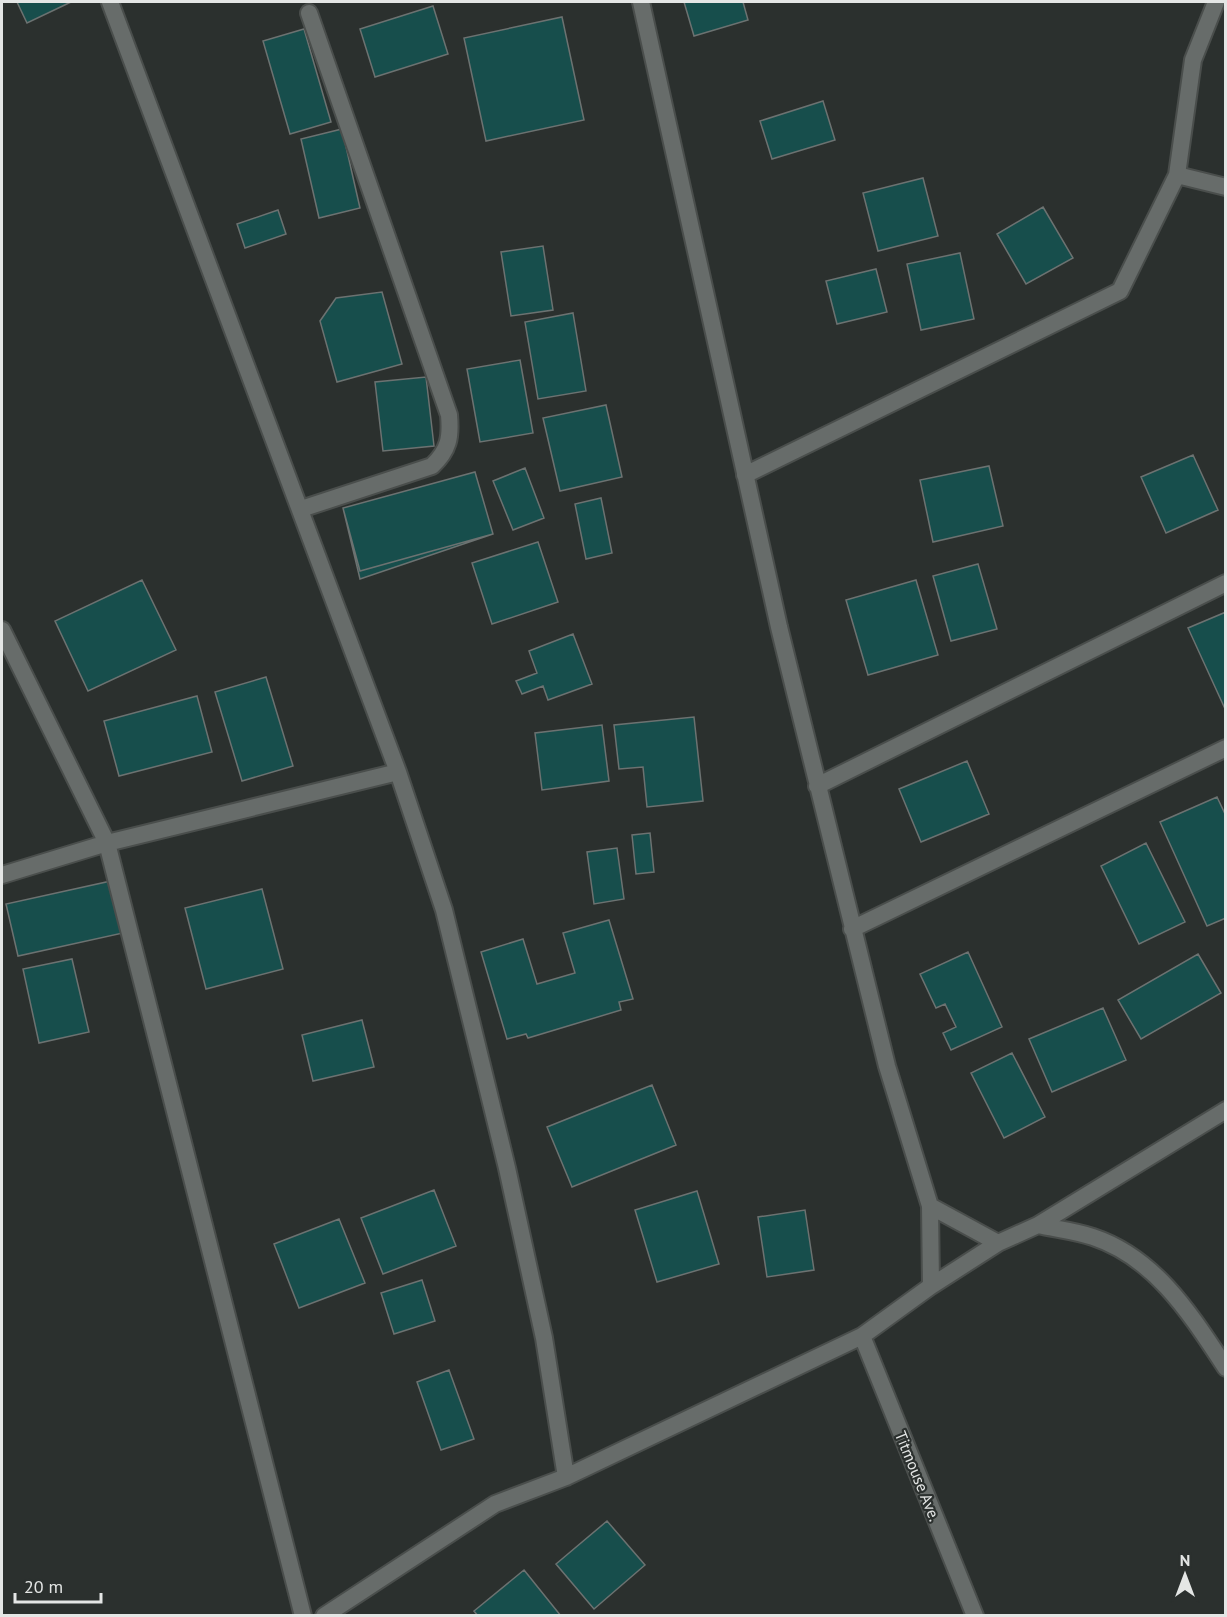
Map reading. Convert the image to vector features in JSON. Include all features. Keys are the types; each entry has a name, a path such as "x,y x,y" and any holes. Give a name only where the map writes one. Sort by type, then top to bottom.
{"street":[{"path":"110,2 398,772 444,910 507,1168 544,1338 566,1477"},
{"path":"641,2 745,476 817,786 887,1066 930,1206 931,1286"},
{"path":"745,476 1120,291 1177,175 1193,60 1216,2"},
{"path":"301,509 432,466 443,456 451,438 449,415 309,13"},
{"path":"1177,175 1226,188"},
{"path":"817,786 1226,583"},
{"path":"2,630 107,843 303,1616"},
{"path":"852,929 1226,748"},
{"path":"2,875 107,843 398,772"},
{"path":"324,1616 495,1504 566,1477 862,1336 931,1286 998,1243 1038,1225 1226,1110"},
{"path":"930,1206 998,1243"},
{"path":"1038,1225 1092,1237 1119,1248 1146,1267 1184,1305 1226,1368"},
{"name":"Titmouse Ave.","path":"862,1336 975,1616"}],"building":[{"path":"17,2 71,2 27,23"},
{"path":"684,2 743,2 748,20 694,36"},
{"path":"433,6 448,54 375,77 360,29"},
{"path":"562,17 584,120 486,141 464,38"},
{"path":"304,29 331,122 290,134 263,41"},
{"path":"823,101 835,140 772,159 760,121"},
{"path":"342,129 360,208 319,218 301,139"},
{"path":"923,178 938,236 878,251 863,193"},
{"path":"1043,207 1073,258 1026,284 997,234"},
{"path":"278,210 286,234 245,248 237,224"},
{"path":"543,246 553,310 511,316 501,252"},
{"path":"960,253 974,319 921,330 907,264"},
{"path":"876,269 887,312 837,324 826,281"},
{"path":"382,292 402,364 337,382 320,321 336,298"},
{"path":"573,313 586,391 538,399 525,322"},
{"path":"520,360 533,433 480,442 467,369"},
{"path":"426,377 434,446 383,451 375,382"},
{"path":"606,405 622,477 560,491 543,418"},
{"path":"1193,455 1218,510 1166,533 1141,477"},
{"path":"989,466 1003,526 933,542 920,480"},
{"path":"525,468 544,518 513,530 493,481"},
{"path":"475,472 493,534 360,571 343,508"},
{"path":"475,472 493,534 360,571 343,508"},
{"path":"475,472 493,534 360,579 343,508"},
{"path":"601,498 612,553 586,559 575,504"},
{"path":"538,542 558,602 492,624 472,563"},
{"path":"978,564 997,629 951,641 933,576"},
{"path":"142,580 176,650 88,691 55,621"},
{"path":"916,580 938,655 868,675 846,600"},
{"path":"1226,612 1226,711 1188,628"},
{"path":"573,634 592,684 548,700 543,686 522,694 516,681 537,673 529,651"},
{"path":"266,677 293,766 242,781 215,692"},
{"path":"197,696 212,752 119,776 104,721"},
{"path":"694,717 703,801 647,807 643,767 619,769 614,725"},
{"path":"602,725 609,781 542,790 535,733"},
{"path":"967,761 989,814 921,842 899,789"},
{"path":"1217,797 1226,816 1226,918 1207,926 1160,822"},
{"path":"650,833 654,872 636,874 632,835"},
{"path":"1146,843 1185,922 1139,944 1101,866"},
{"path":"617,848 624,899 594,904 587,852"},
{"path":"111,881 123,933 18,956 6,904"},
{"path":"262,889 283,969 206,989 185,908"},
{"path":"609,920 633,999 619,1002 621,1010 528,1038 526,1034 507,1039 481,952 523,939 537,984 575,973 563,933"},
{"path":"968,952 1002,1027 951,1050 943,1033 956,1027 945,1004 936,1008 920,974"},
{"path":"1198,954 1221,993 1141,1039 1118,1000"},
{"path":"72,959 89,1032 39,1043 23,969"},
{"path":"1103,1008 1126,1060 1052,1092 1029,1039"},
{"path":"362,1020 374,1067 313,1081 302,1035"},
{"path":"1012,1053 1045,1117 1004,1138 971,1073"},
{"path":"652,1085 676,1145 572,1187 547,1127"},
{"path":"434,1190 456,1246 383,1274 361,1218"},
{"path":"697,1191 719,1264 657,1282 635,1210"},
{"path":"805,1210 814,1270 767,1277 758,1217"},
{"path":"339,1219 365,1283 299,1308 274,1244"},
{"path":"422,1280 435,1321 394,1334 381,1293"},
{"path":"449,1370 474,1439 441,1450 417,1382"},
{"path":"607,1521 645,1565 594,1609 556,1564"},
{"path":"524,1570 561,1616 478,1616 474,1611"}]}
